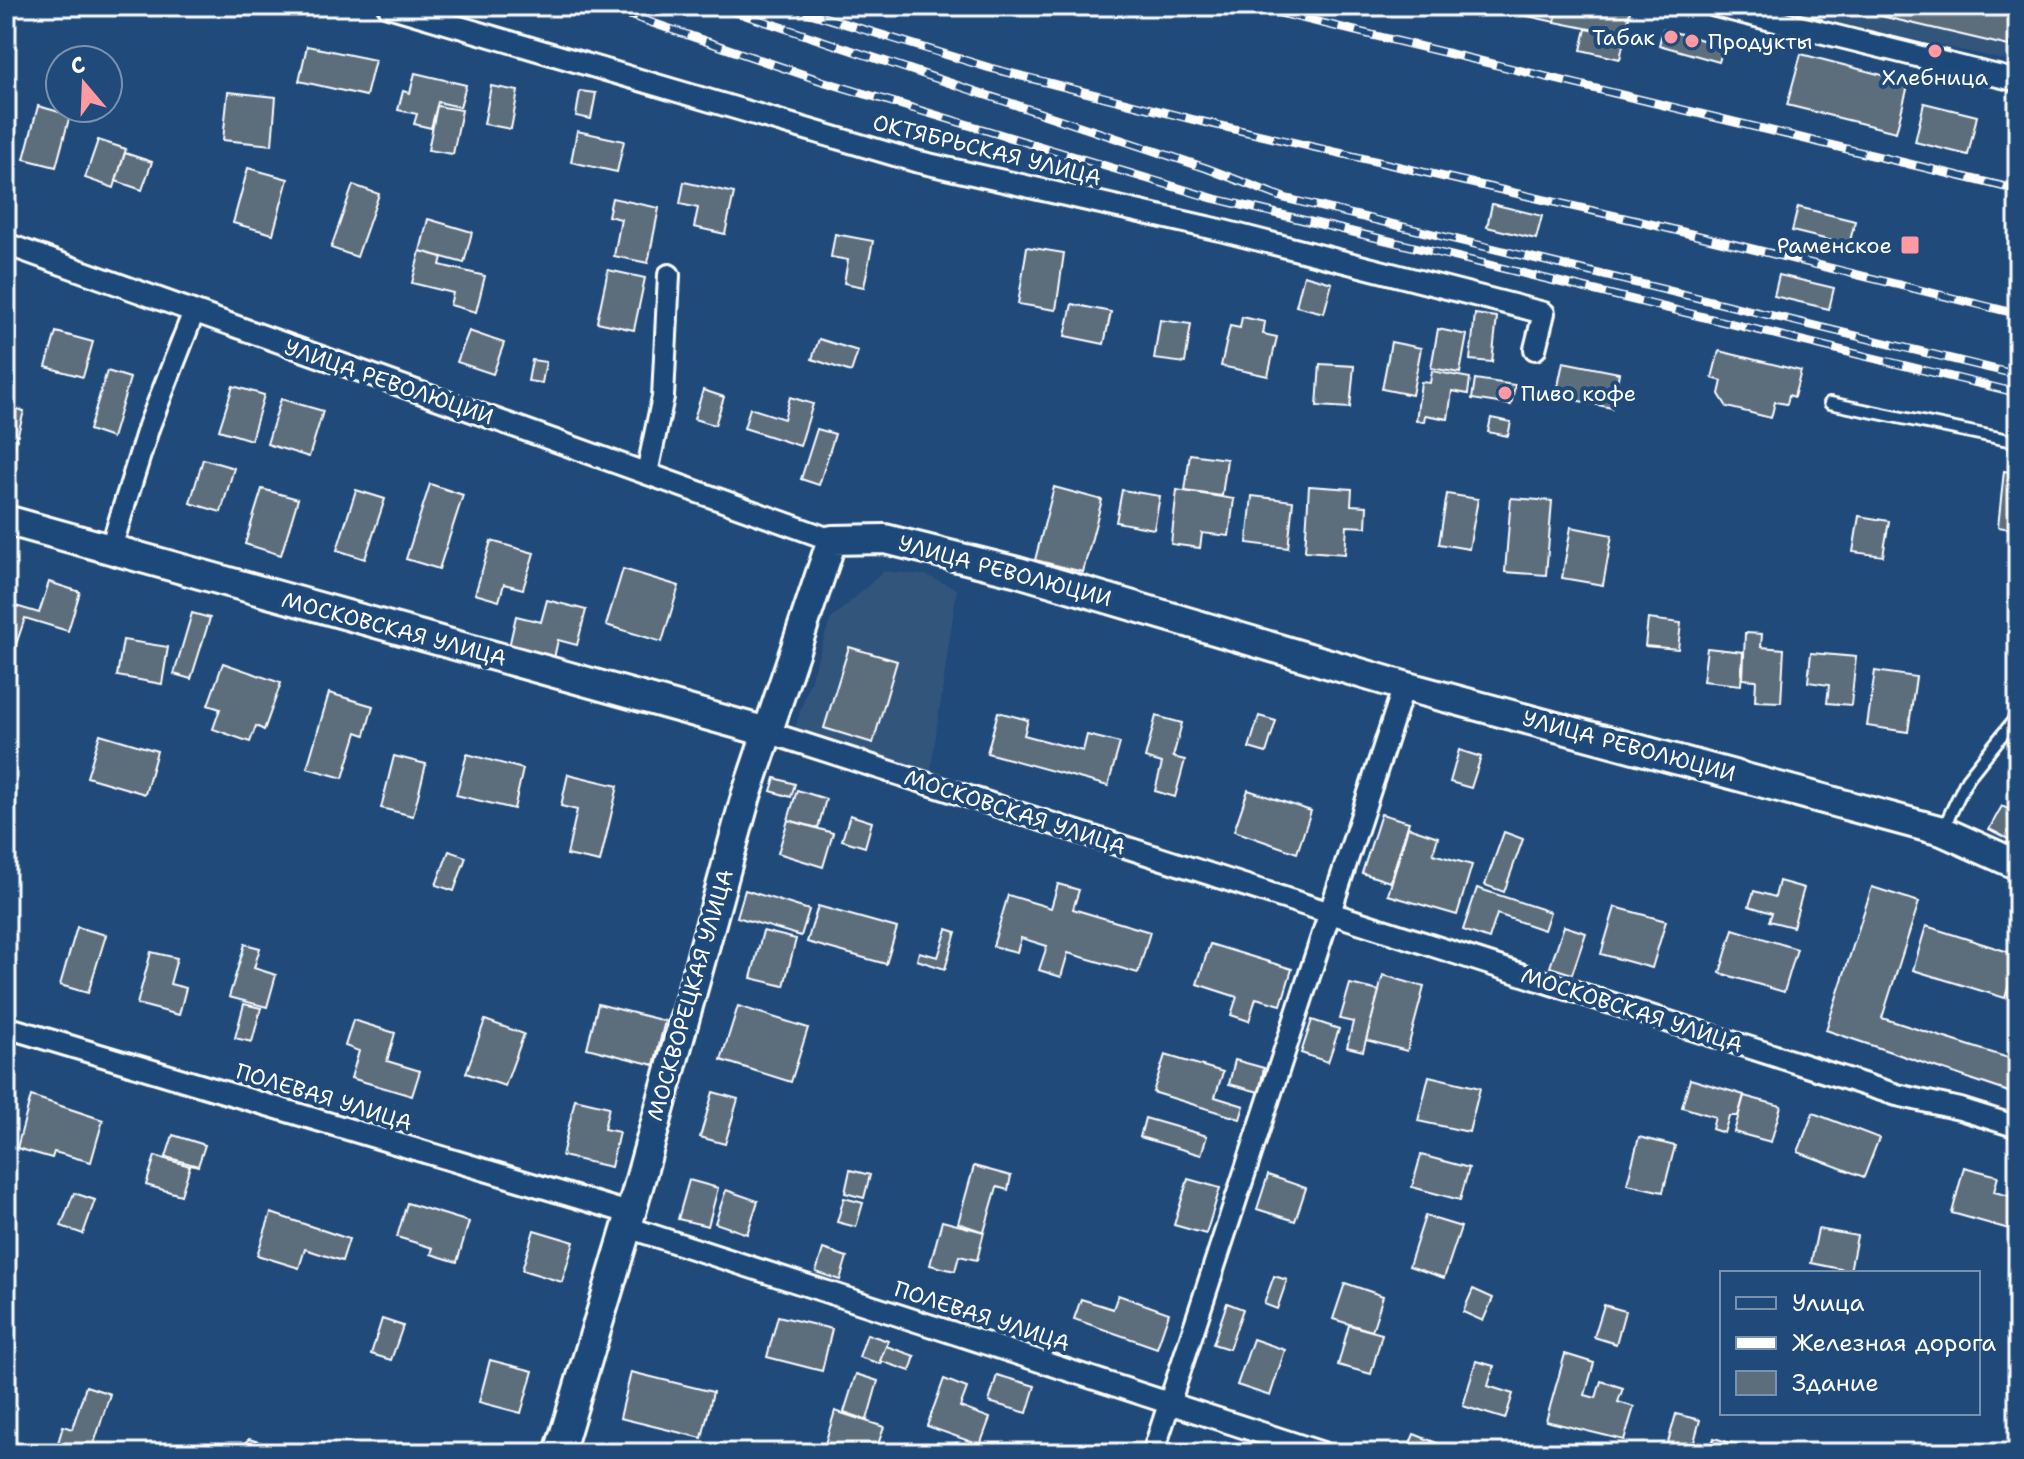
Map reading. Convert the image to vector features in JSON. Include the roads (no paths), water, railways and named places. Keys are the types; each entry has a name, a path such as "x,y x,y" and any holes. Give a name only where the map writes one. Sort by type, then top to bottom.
{"street":[{"name":"ОКТЯБРЬСКАЯ УЛИЦА","path":"388,6 915,161 1220,230 1544,313 1535,349"},
{"path":"1715,6 2018,81"},
{"name":"УЛИЦА РЕВОЛЮЦИИ","path":"6,244 193,314 832,540 885,539 1018,572 1404,686 1942,831 2018,865"},
{"path":"647,473 663,397 669,275"},
{"path":"110,551 149,426 193,314"},
{"name":"МОСКОВСКАЯ УЛИЦА","path":"6,520 767,732 1897,1095 1960,1109 2018,1127"},
{"name":"МОСКВОРЕЦКАЯ УЛИЦА","path":"559,1453 628,1220 746,796 832,540"},
{"path":"1153,1453 1404,686"},
{"name":"ПОЛЕВАЯ УЛИЦА","path":"6,1027 628,1220 1323,1453"}],"lane":[{"path":"1830,403 2018,442"},
{"path":"1942,831 1967,779 2018,715"}],"railway":[{"path":"603,6 822,81 1212,198 2018,393"},
{"path":"718,6 1206,168 1284,198 2018,375"},
{"path":"787,6 990,68 1195,120 1642,222 2018,314"},
{"path":"1251,6 2018,190"}],"place":[{"name":"Табак","path":"1671,37"},
{"name":"Продукты","path":"1692,41"},
{"name":"Хлебница","path":"1935,51"},
{"name":"Раменское","path":"1910,245"},
{"name":"Пиво кофе","path":"1505,393"}]}
